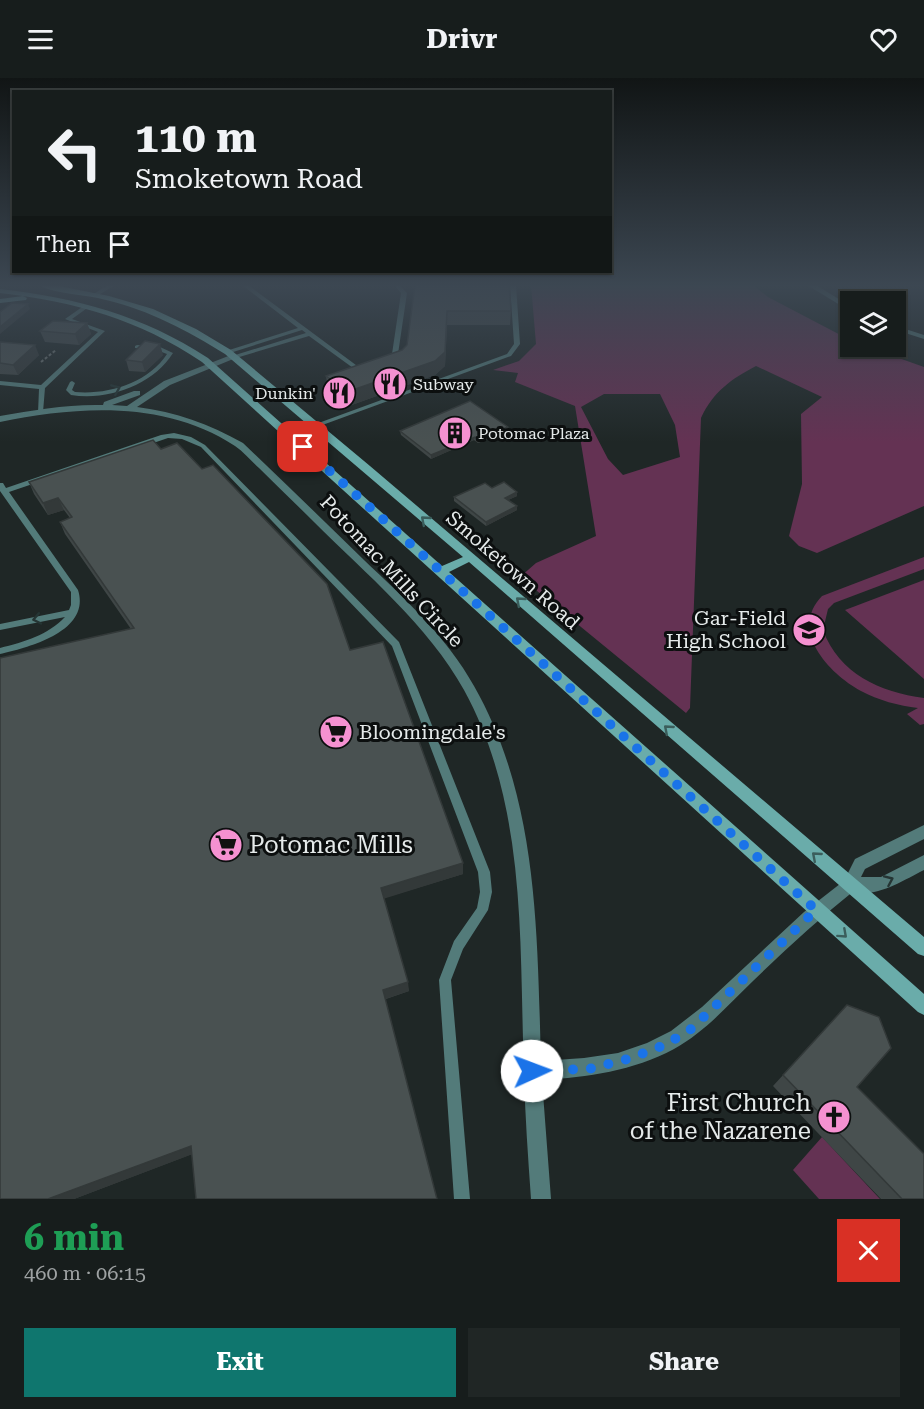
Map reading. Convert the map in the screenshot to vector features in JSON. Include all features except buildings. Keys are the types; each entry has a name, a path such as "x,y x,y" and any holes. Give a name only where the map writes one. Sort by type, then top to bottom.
{"main road":[{"path":"169,337 208,362 924,1006"},
{"name":"Smoketown Road","path":"201,337 231,355 924,948"},
{"path":"442,571 469,558"}],"street":[{"path":"88,407 112,403 137,393 168,375 231,355"},
{"path":"128,409 150,392 208,362"},
{"path":"150,392 150,406 155,412"},
{"path":"128,409 137,393"},
{"name":"Potomac Mills Circle","path":"0,419 88,407 128,409 155,412 200,424 240,445 389,590 431,635 469,687 490,728 502,759 522,844 529,935 532,1071 541,1199"},
{"path":"532,1071 589,1069 628,1059 665,1045 691,1029 816,910 850,885 860,864 924,832"},
{"path":"850,885 882,884 924,862"}],"lane":[{"path":"40,412 42,387 95,337"},
{"path":"231,355 278,337"},
{"path":"231,355 295,337"},
{"path":"316,337 362,372"},
{"path":"382,365 395,354 397,337"},
{"path":"315,426 509,355 517,344 517,337"},
{"path":"72,383 69,390 73,394 95,396 108,393 154,373 170,353 137,347"},
{"path":"0,383 42,387"},
{"path":"0,651 42,638 60,627 74,612 77,601 75,592 2,488 163,436 181,435 203,446 396,644 484,872 486,883 482,910 458,945 445,980 462,1199"},
{"path":"0,627 74,612"}],"path":[{"path":"41,362 56,350"}],"shaded area":[{"path":"535,337 840,337 840,357 896,357 924,367 924,506 817,553 799,546 789,536 802,484 801,414 822,397 756,366 724,387 711,401 701,418 690,708 686,713 520,577 536,563 596,536 575,406 515,382 518,373 493,370 519,361 536,344","holes":["604,394 660,394 675,425 680,457 623,475 608,459 581,407"]},
{"path":"924,557 924,569 834,603 828,609 823,630 839,658 863,678 892,691 924,698 924,724 920,725 907,714 918,708 874,697 848,683 836,673 817,650 811,636 810,623 813,609 822,596"},
{"path":"924,580 924,679 845,610"},
{"path":"822,1137 880,1199 819,1199 793,1170"}],"place":[{"name":"Subway","path":"390,384"},
{"name":"Dunkin'","path":"339,393"},
{"name":"Potomac Plaza","path":"455,433"},
{"name":"Gar-Field High School","path":"809,630"},
{"name":"Bloomingdale's","path":"336,732"},
{"name":"Potomac Mills","path":"226,845"},
{"name":"First Church of the Nazarene","path":"834,1117"}],"route":[{"path":"303,447 635,744 816,910 691,1029 665,1045 628,1059 589,1069 532,1071"}]}
